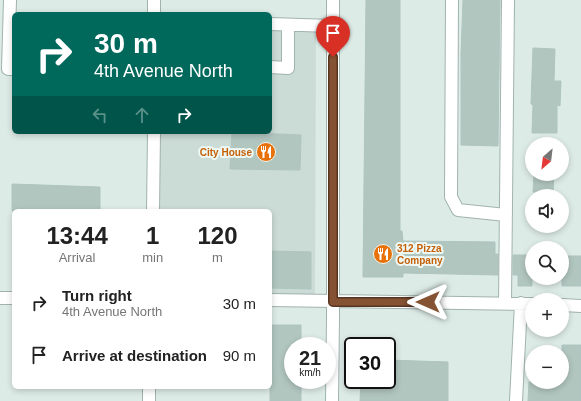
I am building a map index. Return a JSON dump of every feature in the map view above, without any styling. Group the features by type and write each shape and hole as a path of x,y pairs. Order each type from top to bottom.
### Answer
{"street":[{"path":"10,0 8,70 12,70"},
{"path":"154,0 154,12"},
{"path":"332,401 333,0"},
{"path":"452,0 451,197 458,210 506,215"},
{"path":"505,303 508,0"},
{"path":"272,24 333,26"},
{"path":"272,67 288,68 288,25"},
{"path":"153,209 154,134"},
{"path":"0,298 12,298"},
{"path":"272,300 525,304"},
{"path":"569,305 581,306"},
{"path":"516,401 525,314"},
{"path":"149,389 149,401"}],"shaded area":[{"path":"272,21 316,21 315,295 272,294 272,209 157,209 157,134 272,134"}],"building":[{"path":"366,0 400,0 400,231 402,231 403,241 495,242 495,254 498,254 498,275 403,273 403,277 363,277"},
{"path":"463,0 500,0 498,146 461,145 461,54"},
{"path":"533,48 555,49 554,81 561,81 560,106 557,105 557,133 532,133 533,105 531,104"},
{"name":"City House","path":"232,134 301,135 300,170 230,169"},
{"path":"534,181 554,181 553,189 533,189"},
{"path":"12,184 100,187 100,209 12,209"},
{"path":"272,251 311,252 311,289 272,288"},
{"path":"513,255 525,255 525,285 532,286 518,286 518,275 513,275"},
{"path":"569,256 581,256 581,286 562,286 569,285"},
{"path":"272,325 301,325 301,337 284,337 284,389 301,389 301,401 270,401 270,389 272,389"},
{"path":"569,345 581,345 581,401 528,401 529,389 569,389"},
{"path":"396,360 448,362 448,401 360,401 361,389 396,389"}],"place":[{"name":"City House","path":"266,152"},
{"name":"312 Pizza Company","path":"383,254"}],"route":[{"path":"333,57 333,302 428,302"}]}
